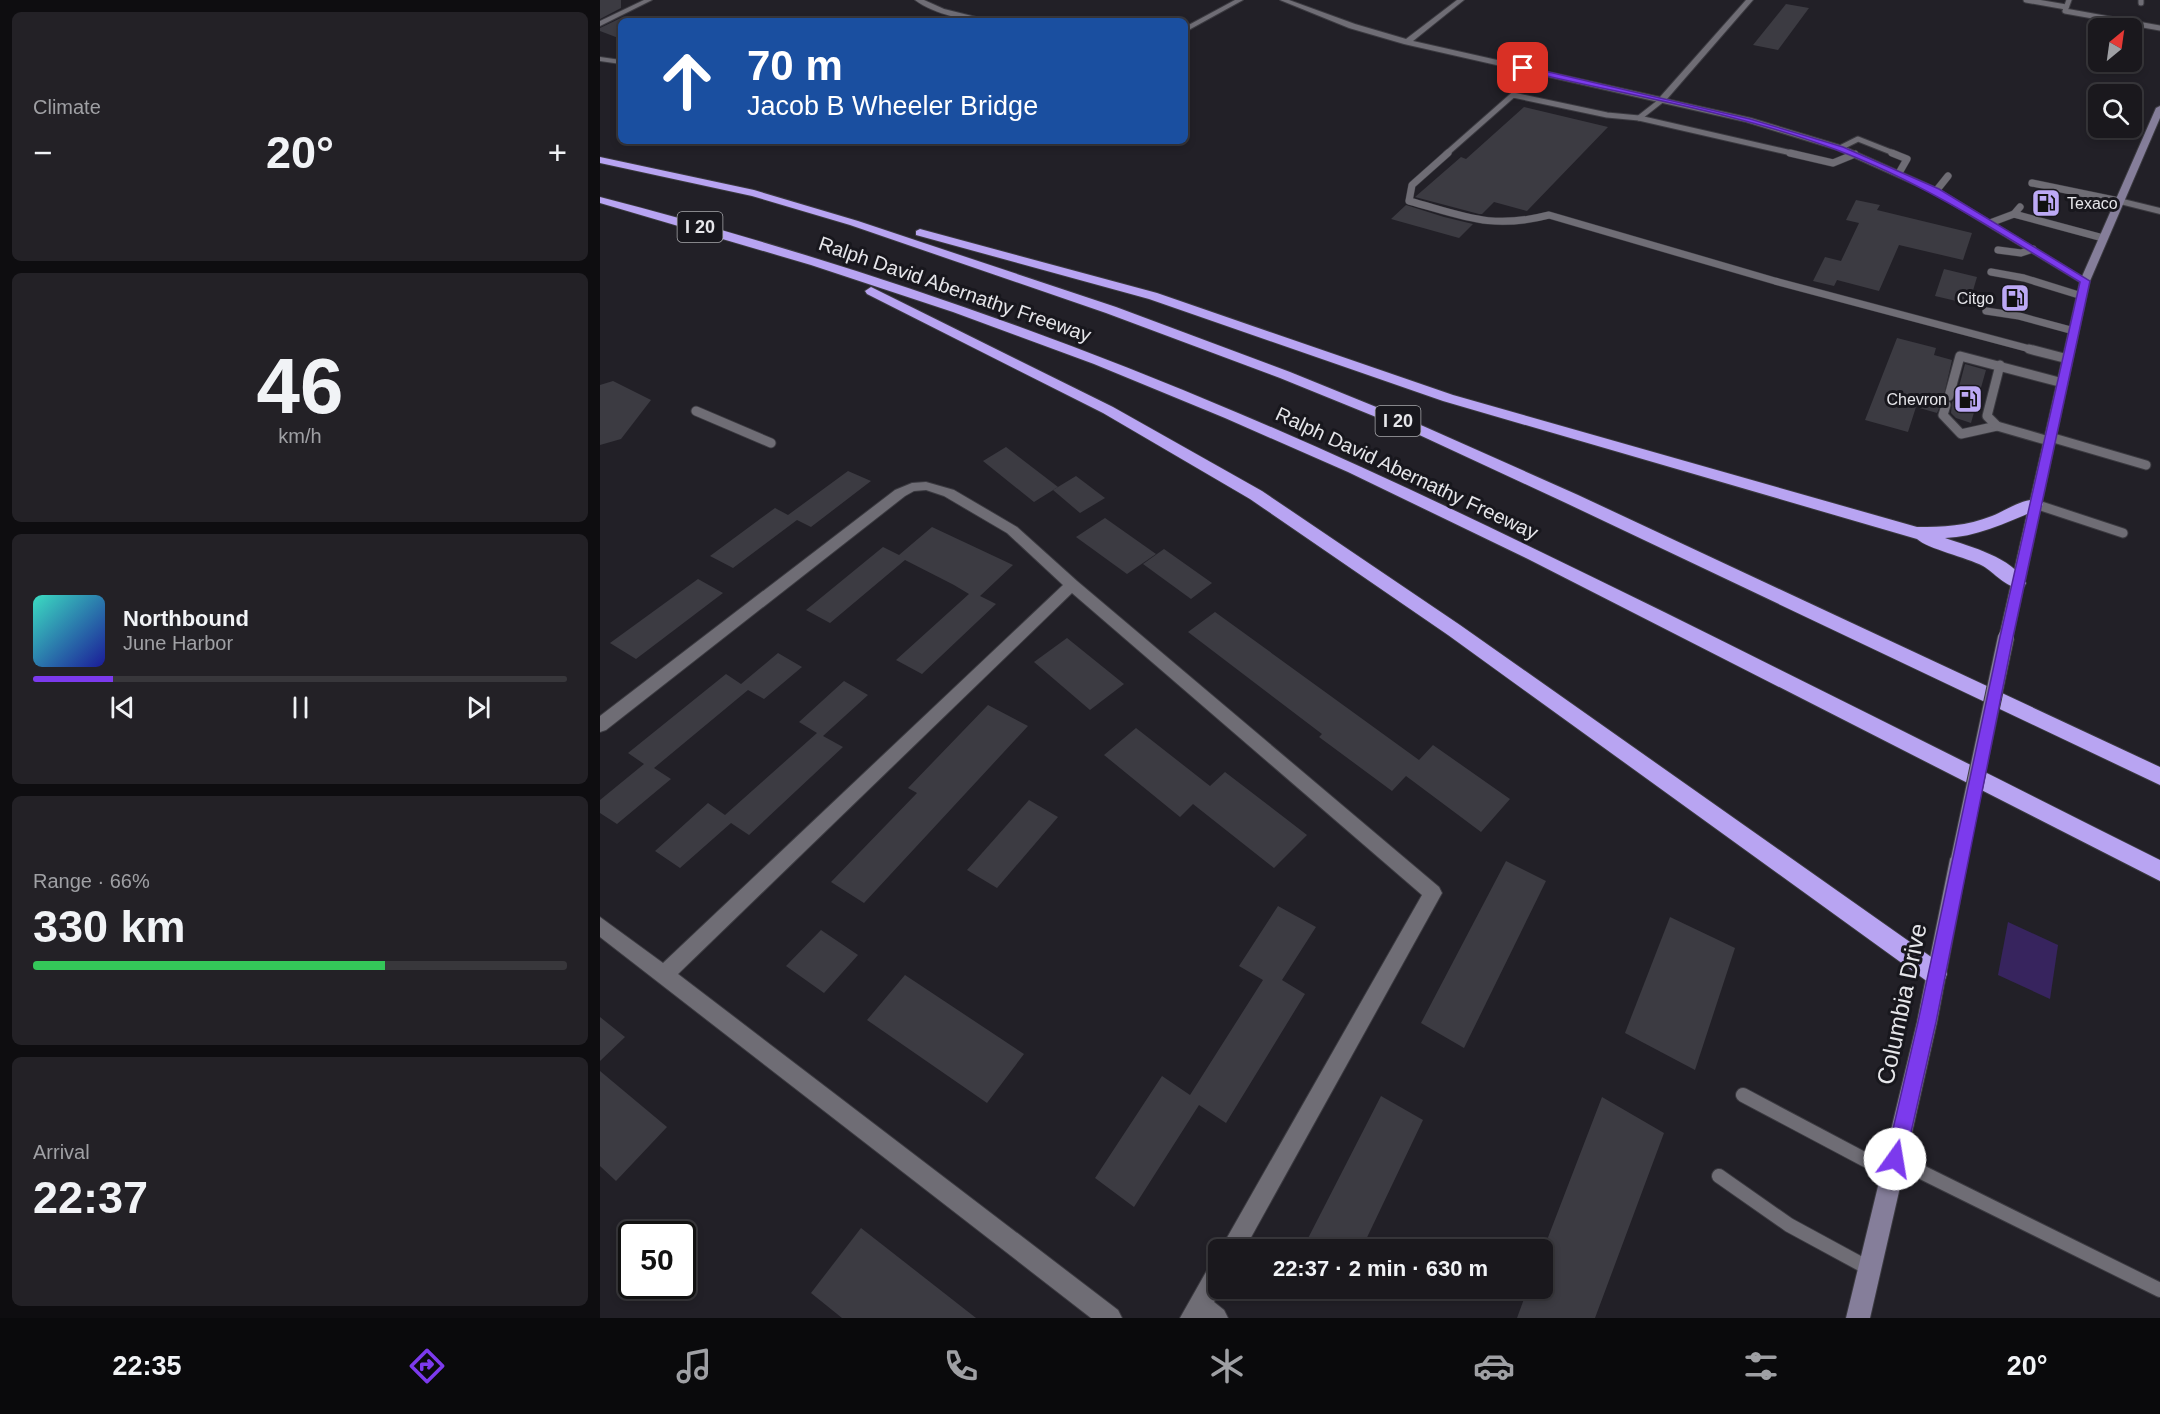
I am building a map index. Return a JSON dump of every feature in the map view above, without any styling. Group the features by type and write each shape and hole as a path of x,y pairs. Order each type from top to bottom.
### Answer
{"highway":[{"name":"Ralph David Abernathy Freeway","path":"600,159 754,193 948,254 1111,310 1285,375 1407,424 1583,504 2160,776"},
{"path":"754,193 960,243 1143,293 1448,398 1917,533 1976,555 2000,568 2018,584"},
{"name":"Ralph David Abernathy Freeway","path":"600,200 687,223 799,257 1031,336 1171,390 1330,458 1512,544 1866,720 2160,871"},
{"path":"799,257 1108,410 1256,495 1454,630 1936,974"},
{"path":"1917,533 1958,532 1994,522 2035,504"}],"main road":[{"path":"2018,584 2085,281 2159,112"},
{"name":"Columbia Drive","path":"1858,1318 1936,974 2018,584"}],"street":[{"path":"600,24 649,0"},
{"path":"918,0 942,11 974,18"},
{"path":"1188,28 1240,0"},
{"path":"1283,0 1352,26 1407,42 1748,120 1840,148 1936,191 2085,281"},
{"path":"1407,42 1461,0"},
{"path":"1662,100 1750,0"},
{"path":"600,59 618,62"},
{"path":"2119,201 2160,211"},
{"path":"600,725 900,493 912,487 926,486 949,494 1012,530 1072,585 1433,893 1237,1239"},
{"path":"664,975 1072,585"},
{"path":"600,926 1110,1318"},
{"path":"1202,1314 1208,1299"}],"lane":[{"path":"2026,0 2066,7"},
{"path":"2069,0 2065,11 2138,21 2160,28"},
{"path":"1855,154 1833,163 1639,118 1607,115 1513,95 1412,185 1409,201 1500,223 1522,222 1549,214 1775,281 2068,359"},
{"path":"1639,118 1662,100"},
{"path":"1840,148 1858,139 1907,159 1899,173"},
{"path":"1936,191 1948,176"},
{"path":"2032,183 2119,201"},
{"path":"1990,224 2014,214 2020,207"},
{"path":"2014,214 2103,238"},
{"path":"1998,250 2021,253 2033,249"},
{"path":"1997,279 1991,272 2024,278 2082,296"},
{"path":"1986,311 2019,316 2074,332"},
{"path":"1952,391 1958,375 1960,356 2062,382"},
{"path":"1997,426 1984,411 1991,399 2000,366"},
{"path":"1982,382 1995,386"},
{"path":"1979,395 1991,399"},
{"path":"1946,405 1943,415 1961,434 1997,426 2146,465"},
{"path":"696,411 771,443"},
{"path":"2035,504 2123,533"},
{"path":"1743,1095 2160,1290"},
{"path":"1719,1176 1789,1225 1870,1269"}],"shaded area":[{"path":"2008,922 2058,945 2050,999 1998,975"}],"building":[{"path":"600,0 621,0 621,8 600,19"},
{"path":"1786,4 1809,8 1778,50 1753,45"},
{"path":"618,19 618,38 600,31 600,28"},
{"path":"1524,107 1608,127 1527,211 1494,202 1482,214 1479,214 1415,197 1461,157 1466,159"},
{"path":"1856,200 1880,205 1877,210 1972,233 1963,260 1899,245 1879,291 1837,280 1834,286 1813,281 1825,257 1841,261 1859,223 1846,220"},
{"path":"1406,205 1473,224 1459,238 1391,219"},
{"path":"1944,269 1977,277 1969,304 1935,296"},
{"path":"1897,338 1936,348 1934,355 1952,360 1943,399 1937,413 1916,407 1908,432 1865,420"},
{"path":"1965,364 1986,370 1971,423 1956,418 1951,413 1952,402 1956,398"},
{"path":"613,381 651,400 621,439 600,445 600,385"},
{"path":"1006,447 1058,487 1034,502 983,461"},
{"path":"848,471 871,481 811,527 797,520 733,568 710,556 775,508 788,515"},
{"path":"1076,476 1105,498 1080,513 1053,490"},
{"path":"1105,518 1156,554 1127,574 1076,537"},
{"path":"932,527 1013,565 980,596 996,604 922,674 896,660 969,594 954,585 905,560 830,623 806,610 883,547 899,555"},
{"path":"1164,549 1212,583 1191,599 1143,564"},
{"path":"698,579 723,593 636,659 610,643"},
{"path":"1215,612 1419,760 1433,745 1510,799 1481,832 1406,776 1392,791 1319,737 1322,734 1188,632"},
{"path":"1067,638 1124,684 1090,710 1034,662"},
{"path":"778,653 802,667 764,699 748,690 654,768 671,779 617,824 600,813 600,800 644,764 628,753 726,674 741,684"},
{"path":"844,681 868,695 823,736 843,747 749,835 731,823 680,868 655,851 708,803 725,815 817,733 799,722"},
{"path":"988,705 1028,726 864,903 831,882 917,793 908,788"},
{"path":"1136,728 1210,786 1225,772 1307,835 1274,868 1193,804 1180,817 1104,755"},
{"path":"1029,800 1058,817 997,888 967,870"},
{"path":"1506,861 1546,881 1464,1048 1421,1023"},
{"path":"1278,906 1316,927 1282,980 1305,994 1226,1123 1199,1105 1134,1207 1095,1178 1162,1076 1190,1095 1263,980 1239,966"},
{"path":"1670,917 1735,948 1695,1070 1625,1033"},
{"path":"821,930 858,955 824,993 786,966"},
{"path":"905,975 1024,1054 987,1103 867,1020"},
{"path":"600,1017 625,1037 600,1061"},
{"path":"600,1071 667,1127 616,1181 600,1166"},
{"path":"1381,1096 1423,1120 1366,1239 1308,1239"},
{"path":"1602,1097 1664,1133 1595,1318 1517,1318 1524,1299 1553,1299 1553,1239 1547,1239"},
{"path":"861,1228 976,1318 842,1318 811,1293"}],"place":[{"name":"Texaco","path":"2046,203"},
{"name":"Citgo","path":"2015,298"},
{"name":"Chevron","path":"1968,399"}],"route":[{"path":"1523,68 1748,120 1840,148 1936,191 2085,281 2006,637 1927,1022 1895,1159"}]}
